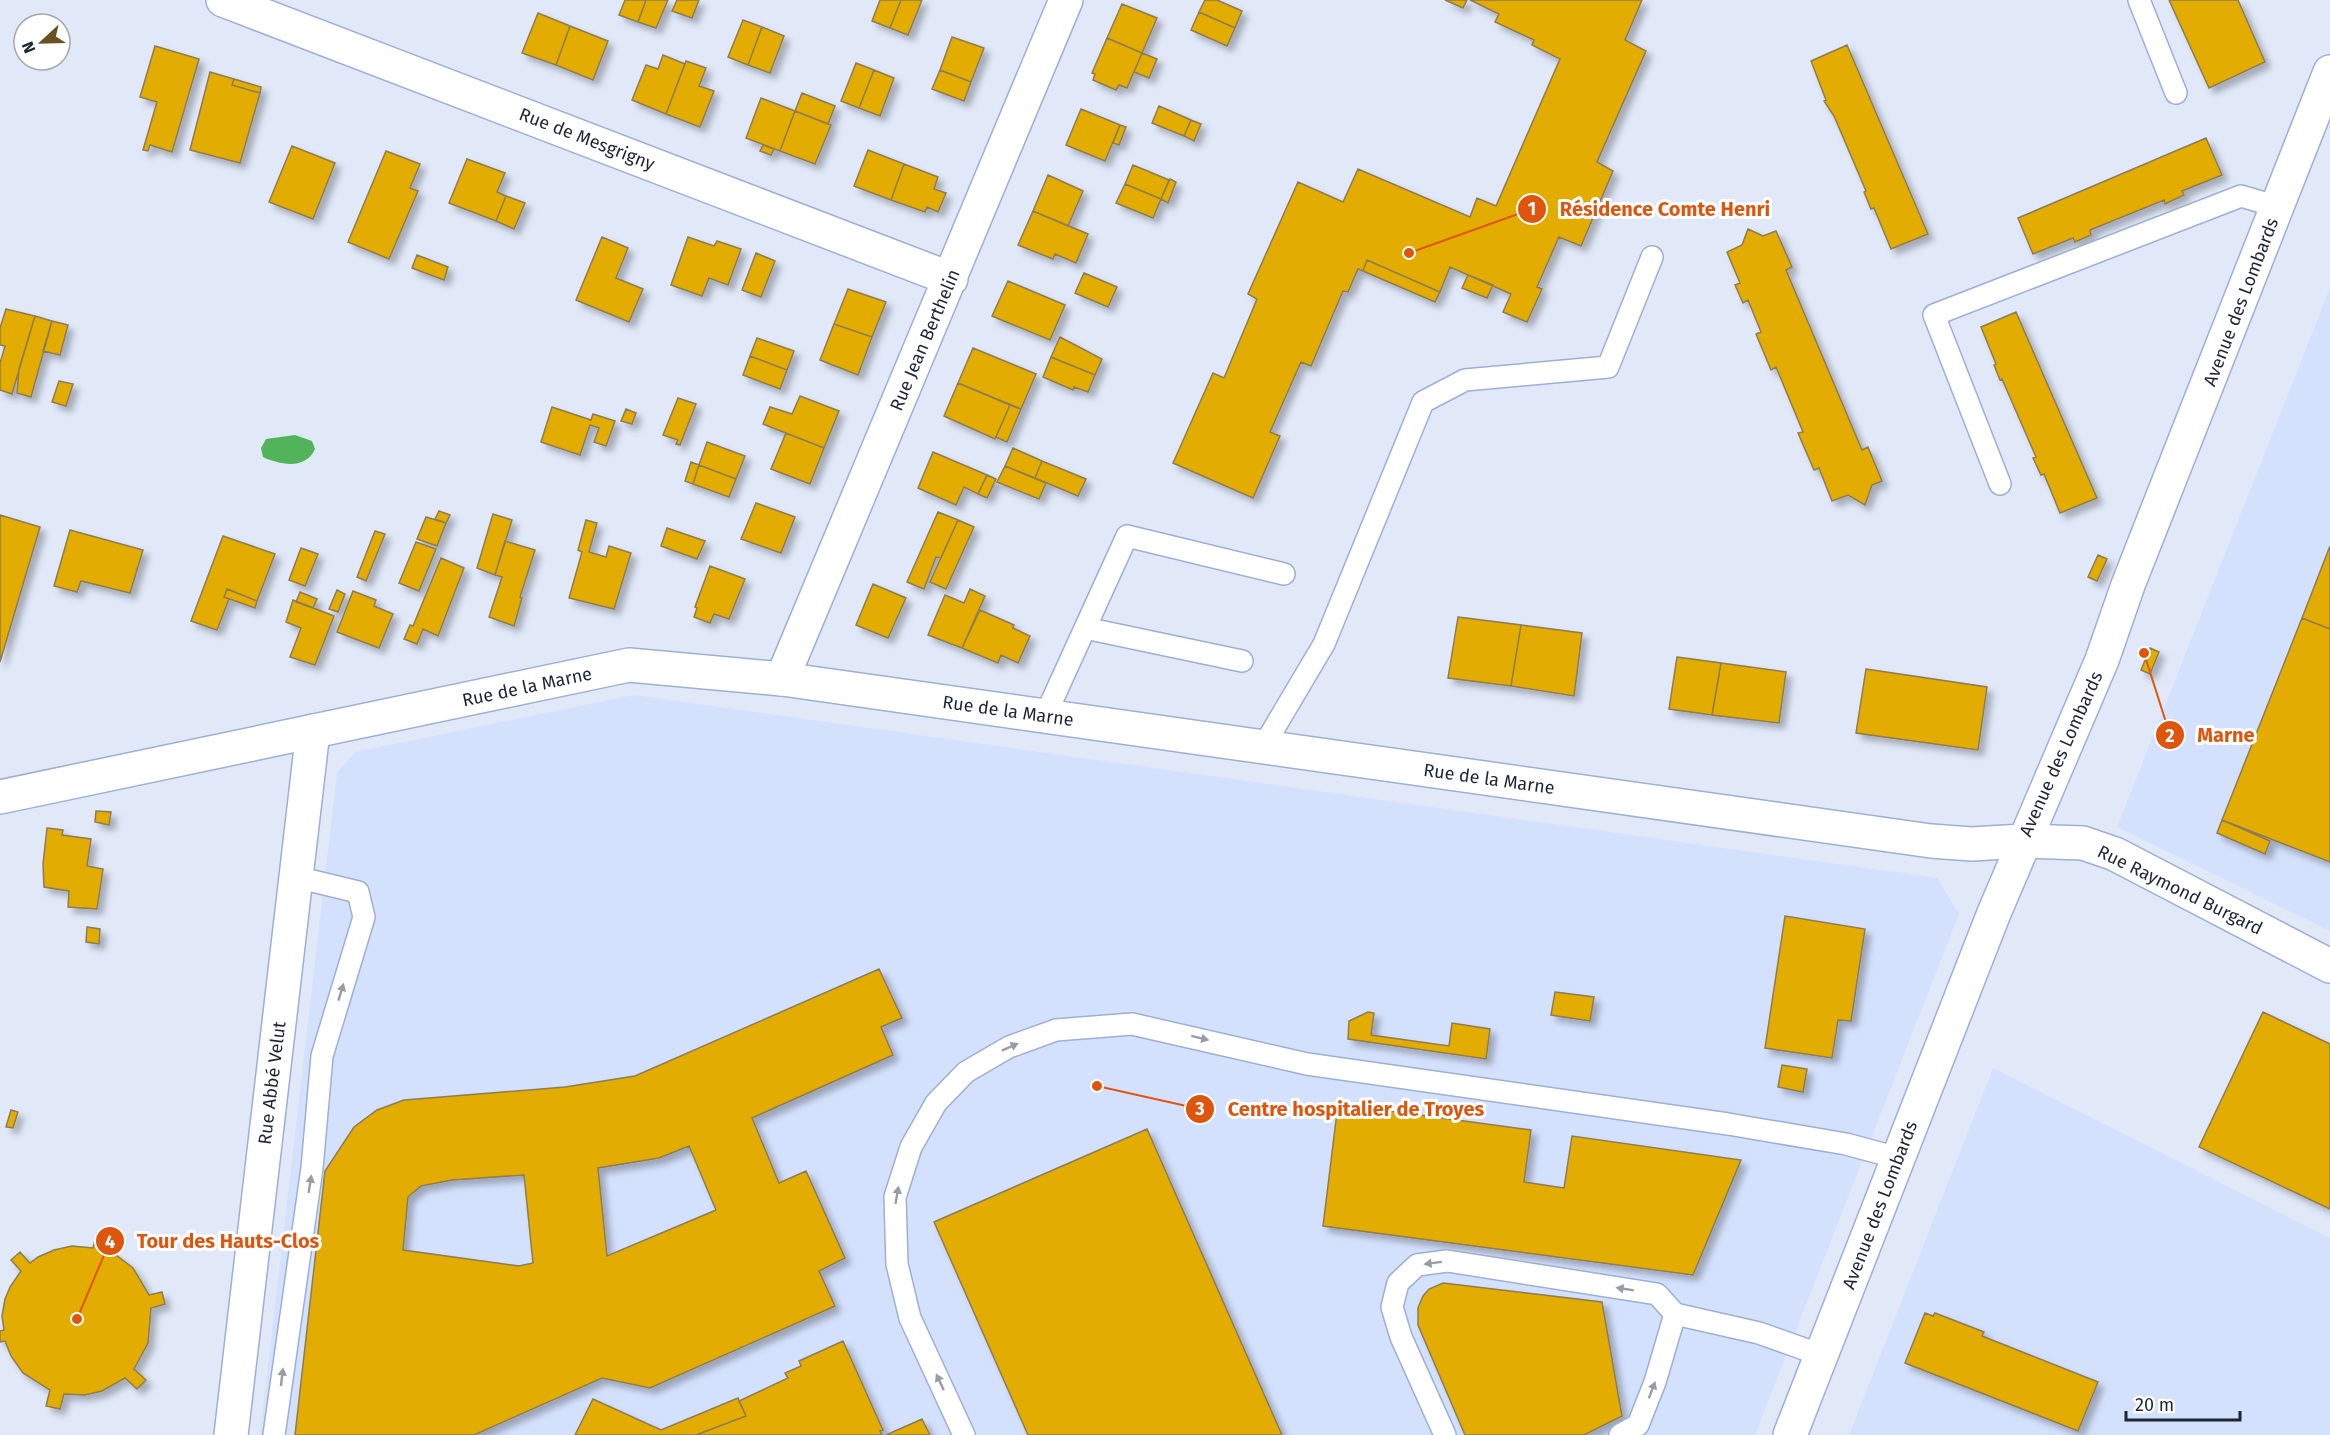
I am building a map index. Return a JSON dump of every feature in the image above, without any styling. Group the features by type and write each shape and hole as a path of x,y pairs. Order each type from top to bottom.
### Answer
{"street":[{"name":"Rue de Mesgrigny","path":"224,0 951,279"},
{"name":"Rue Jean Berthelin","path":"782,680 1066,0"},
{"name":"Avenue des Lombards","path":"1790,1435 2023,841 2102,660 2128,585 2330,72"},
{"name":"Rue de la Marne","path":"0,797 629,665 782,680 1931,841 1972,844 2023,841"},
{"name":"Rue Abbé Velut","path":"231,1435 313,731"},
{"name":"Rue Raymond Burgard","path":"2023,841 2083,843 2115,854 2330,966"}],"lane":[{"path":"2139,0 2176,93"},
{"path":"2000,484 1934,315 2241,196 2278,207"},
{"path":"1263,747 1324,644 1423,402 1465,380 1608,367 1652,257"},
{"path":"1045,717 1126,536 1284,574"},
{"path":"1085,628 1242,661"},
{"path":"274,1435 312,1168 322,1056 364,916 358,892 296,877"},
{"path":"964,1435 910,1318 897,1264 896,1197 911,1147 936,1103 958,1080 966,1072 1008,1047 1056,1030 1132,1024 1307,1064 1728,1124 1846,1144 1898,1158"},
{"path":"1445,1435 1401,1337 1392,1307 1398,1283 1417,1265 1447,1261 1657,1294 1675,1314 1759,1332 1821,1355"},
{"path":"1620,1435 1638,1425 1655,1382 1675,1314"}],"shaded area":[{"path":"2330,288 2330,931 2117,827"},
{"path":"295,435 312,441 315,449 311,456 292,464 263,457 261,448 266,439"},
{"path":"634,695 1937,878 1959,914 1755,1435 260,1435 337,773 355,752"},
{"path":"1993,1068 2330,1238 2330,1435 1849,1435"}],"building":[{"path":"625,0 646,0 638,22 619,15"},
{"path":"646,0 668,0 656,28 638,22"},
{"path":"677,0 699,0 692,18 672,11"},
{"path":"880,0 901,0 890,28 872,21"},
{"path":"901,0 922,0 908,35 890,28"},
{"path":"1205,0 1217,0 1242,11 1235,28 1199,12"},
{"path":"1445,0 1467,0 1463,8"},
{"path":"1470,0 1642,0 1625,40 1646,51 1597,162 1613,171 1581,246 1559,237 1537,287 1542,289 1527,322 1503,312 1511,294 1450,267 1440,292 1367,260 1363,271 1358,269 1348,292 1343,291 1311,366 1301,362 1270,432 1280,436 1253,498 1173,463 1213,373 1224,378 1257,299 1248,294 1298,182 1343,202 1358,169 1470,217 1477,198 1496,206 1560,59 1532,45 1534,40 1495,22 1499,14"},
{"path":"2169,0 2238,0 2265,62 2209,88"},
{"path":"1122,4 1157,18 1142,53 1107,38"},
{"path":"1199,12 1235,28 1227,46 1191,30"},
{"path":"538,13 570,26 556,65 522,53"},
{"path":"743,20 762,27 748,65 728,57"},
{"path":"570,26 608,41 593,80 556,65"},
{"path":"762,27 784,36 770,73 748,65"},
{"path":"952,37 984,48 971,82 940,70"},
{"path":"1107,38 1142,53 1127,88 1119,85 1116,90 1093,80 1095,74 1092,73"},
{"path":"1847,45 1928,234 1891,249 1874,208 1871,209 1864,192 1866,191 1834,116 1824,101 1826,100 1811,61"},
{"path":"155,46 199,59 172,152 150,145 148,151 143,150 157,102 140,97"},
{"path":"1142,53 1157,59 1149,78 1134,72"},
{"path":"663,55 685,64 666,114 632,100 646,65 658,69"},
{"path":"686,61 706,68 699,86 714,91 700,127 666,114"},
{"path":"856,63 874,70 859,108 841,101"},
{"path":"874,70 894,78 880,116 859,108"},
{"path":"940,70 971,82 964,101 932,89"},
{"path":"210,72 234,79 232,85 260,93 240,163 190,150"},
{"path":"234,79 261,87 260,93 232,85"},
{"path":"802,93 835,106 828,124 795,111"},
{"path":"761,98 795,111 780,151 746,138"},
{"path":"1159,106 1191,120 1184,136 1152,123"},
{"path":"1081,109 1120,125 1105,161 1066,145"},
{"path":"795,111 831,125 815,164 780,151"},
{"path":"1191,120 1201,124 1194,141 1184,136"},
{"path":"1120,125 1126,127 1119,145 1113,143"},
{"path":"2206,138 2222,175 2182,191 2184,195 2165,204 2164,200 2090,230 2091,235 2075,242 2073,238 2033,254 2018,218"},
{"path":"763,145 774,149 771,155 760,151"},
{"path":"292,146 335,163 313,219 269,202"},
{"path":"868,150 904,164 891,200 854,186"},
{"path":"386,151 420,164 410,188 418,191 389,259 348,242"},
{"path":"467,159 505,173 497,192 506,196 496,221 449,203"},
{"path":"904,164 938,177 934,189 946,193 938,212 927,207 925,212 891,200"},
{"path":"1133,165 1169,180 1161,199 1125,184"},
{"path":"1048,175 1083,191 1068,226 1033,211"},
{"path":"1170,179 1176,182 1168,203 1161,199"},
{"path":"1125,184 1161,199 1153,218 1116,203"},
{"path":"506,196 525,203 514,229 496,221"},
{"path":"1033,211 1088,234 1076,263 1055,254 1053,259 1018,245"},
{"path":"1748,229 1763,236 1776,231 1792,267 1786,270 1862,450 1868,447 1882,481 1872,485 1865,505 1848,495 1832,501 1819,468 1814,470 1798,433 1803,432 1776,367 1771,370 1756,334 1761,332 1748,300 1743,303 1735,285 1740,283 1727,252 1742,245"},
{"path":"602,237 628,248 616,278 643,289 629,322 576,300"},
{"path":"688,237 714,246 717,241 741,249 728,285 709,278 702,296 671,285"},
{"path":"756,253 775,261 761,297 742,290"},
{"path":"417,255 448,267 444,280 412,268"},
{"path":"1367,260 1440,292 1435,302 1363,271"},
{"path":"1084,273 1117,287 1108,307 1075,293"},
{"path":"1468,275 1493,285 1487,298 1462,288"},
{"path":"1008,281 1065,305 1050,340 992,316"},
{"path":"848,289 886,302 872,337 834,324"},
{"path":"6,309 35,316 12,394 0,390 0,363 5,346 0,345 0,328"},
{"path":"2016,312 2097,498 2060,513 2044,474 2041,475 2033,458 2036,457 2002,379 2000,380 1981,327"},
{"path":"35,316 52,321 31,397 17,393 19,369"},
{"path":"52,321 68,325 60,355 43,351"},
{"path":"834,324 872,337 858,375 820,360"},
{"path":"1060,337 1102,359 1095,375 1051,357"},
{"path":"757,338 794,351 787,370 750,356"},
{"path":"973,348 1036,374 1021,409 958,383"},
{"path":"750,356 787,370 780,389 743,375"},
{"path":"1051,357 1095,375 1088,392 1074,387 1073,390 1043,377"},
{"path":"59,381 73,384 66,406 52,402"},
{"path":"958,383 1010,405 995,439 944,416"},
{"path":"800,396 839,411 824,448 763,424 770,407 792,414"},
{"path":"678,398 696,404 680,445 676,444 678,440 663,435"},
{"path":"1010,405 1021,409 1007,442 996,437"},
{"path":"552,407 591,420 593,414 615,421 606,446 594,442 599,428 590,425 580,455 541,442"},
{"path":"626,409 636,413 632,424 621,421"},
{"path":"786,433 824,448 810,484 771,469"},
{"path":"707,442 745,456 736,479 699,465"},
{"path":"1013,448 1042,461 1035,478 1005,466"},
{"path":"933,452 987,475 978,494 964,487 956,505 918,488"},
{"path":"1042,461 1086,479 1078,496 1035,478"},
{"path":"691,462 699,465 693,484 685,481"},
{"path":"699,465 736,479 729,497 693,484"},
{"path":"1005,466 1046,483 1039,499 997,482"},
{"path":"987,475 996,479 987,498 978,494"},
{"path":"756,503 795,517 781,553 741,539"},
{"path":"439,511 450,515 446,523 435,519"},
{"path":"938,512 958,520 941,558 936,557 924,589 907,582"},
{"path":"493,514 512,520 495,575 477,568"},
{"path":"0,515 40,527 0,662"},
{"path":"426,517 446,523 437,546 417,539"},
{"path":"586,520 597,523 589,552 606,557 609,546 631,553 614,609 569,598 582,552 578,550"},
{"path":"958,520 974,527 946,589 930,582"},
{"path":"667,528 705,541 697,559 661,546"},
{"path":"70,530 143,550 130,593 81,581 77,592 54,586"},
{"path":"375,531 385,534 366,581 357,577"},
{"path":"223,536 275,554 257,601 227,589 224,597 229,599 217,630 191,621"},
{"path":"505,541 535,550 520,597 522,598 514,626 489,617 502,577 495,575"},
{"path":"416,542 436,549 419,591 399,583"},
{"path":"2330,546 2330,629 2302,618"},
{"path":"301,548 318,554 305,586 289,580"},
{"path":"2098,555 2107,559 2097,581 2088,577"},
{"path":"441,558 464,568 438,636 423,629 417,644 404,639 410,625 413,626"},
{"path":"710,566 745,579 729,619 714,614 710,623 694,617 697,608 695,607"},
{"path":"873,584 906,598 888,638 856,625"},
{"path":"227,589 257,601 255,608 224,597"},
{"path":"970,589 985,596 962,648 928,635 945,595 964,603"},
{"path":"337,590 345,594 338,612 329,609"},
{"path":"353,591 376,600 374,606 393,614 379,648 337,632"},
{"path":"300,592 317,599 313,608 296,602"},
{"path":"293,600 334,616 315,665 290,657 301,628 286,622"},
{"path":"980,610 1014,625 1013,628 1030,636 1018,663 1001,655 998,663 962,648"},
{"path":"1458,617 1521,625 1511,686 1448,678"},
{"path":"2302,618 2330,629 2330,862 2222,820"},
{"path":"1521,625 1582,633 1574,696 1511,686"},
{"path":"2150,648 2159,652 2150,674 2141,670"},
{"path":"1677,657 1721,663 1712,715 1669,709"},
{"path":"1721,663 1786,672 1779,723 1712,715"},
{"path":"1866,669 1987,687 1978,750 1856,733"},
{"path":"96,811 111,812 109,825 95,822"},
{"path":"2222,820 2270,841 2265,854 2217,833"},
{"path":"47,828 63,830 62,835 91,839 87,866 103,869 97,909 68,907 69,891 44,887 43,864"},
{"path":"1785,916 1865,929 1851,1021 1838,1020 1832,1058 1765,1048"},
{"path":"87,927 100,929 99,944 86,942"},
{"path":"879,969 902,1018 881,1027 893,1055 752,1118 779,1183 806,1171 845,1258 819,1271 835,1306 650,1388 602,1378 474,1435 295,1435 325,1171 354,1127 377,1110 404,1100 565,1087 635,1076","holes":["689,1146 716,1210 607,1256 598,1168 659,1158","524,1175 533,1263 519,1266 403,1250 408,1197 421,1186 452,1180"]},
{"path":"1555,992 1594,997 1590,1021 1551,1015"},
{"path":"1368,1012 1374,1013 1371,1035 1449,1046 1452,1023 1490,1029 1486,1059 1348,1039 1349,1021"},
{"path":"2263,1012 2330,1044 2330,1209 2199,1147"},
{"path":"1782,1065 1807,1069 1803,1092 1778,1087"},
{"path":"1338,1104 1531,1130 1524,1182 1564,1188 1572,1136 1741,1160 1693,1275 1323,1226"},
{"path":"11,1110 18,1112 13,1128 6,1127"},
{"path":"1147,1129 1282,1435 1028,1435 934,1222"},
{"path":"97,1233 108,1236 104,1251 116,1255 133,1268 149,1295 162,1292 165,1304 151,1308 148,1343 134,1369 146,1380 137,1389 125,1378 102,1391 85,1395 64,1394 60,1409 46,1406 50,1390 23,1373 11,1356 5,1341 0,1342 0,1331 4,1330 2,1316 5,1299 21,1271 11,1260 20,1252 30,1263 54,1250 72,1246 93,1248"},
{"path":"1443,1283 1602,1302 1622,1416 1584,1435 1465,1435 1418,1325 1418,1308 1423,1296 1429,1289"},
{"path":"1925,1313 1933,1316 1935,1313 1984,1332 1982,1336 2098,1382 2078,1431 1905,1363"},
{"path":"843,1341 883,1430 880,1431 882,1435 696,1435 746,1416 739,1401 788,1378 785,1373 801,1366 799,1361"},
{"path":"738,1398 746,1416 696,1435 575,1435 593,1399 661,1430"},
{"path":"922,1419 930,1435 886,1435"}],"place":[{"name":"Résidence Comte Henri","path":"1409,253"},
{"name":"Marne","path":"2144,653"},
{"name":"Centre hospitalier de Troyes","path":"1097,1086"},
{"name":"Tour des Hauts-Clos","path":"77,1319"}]}
